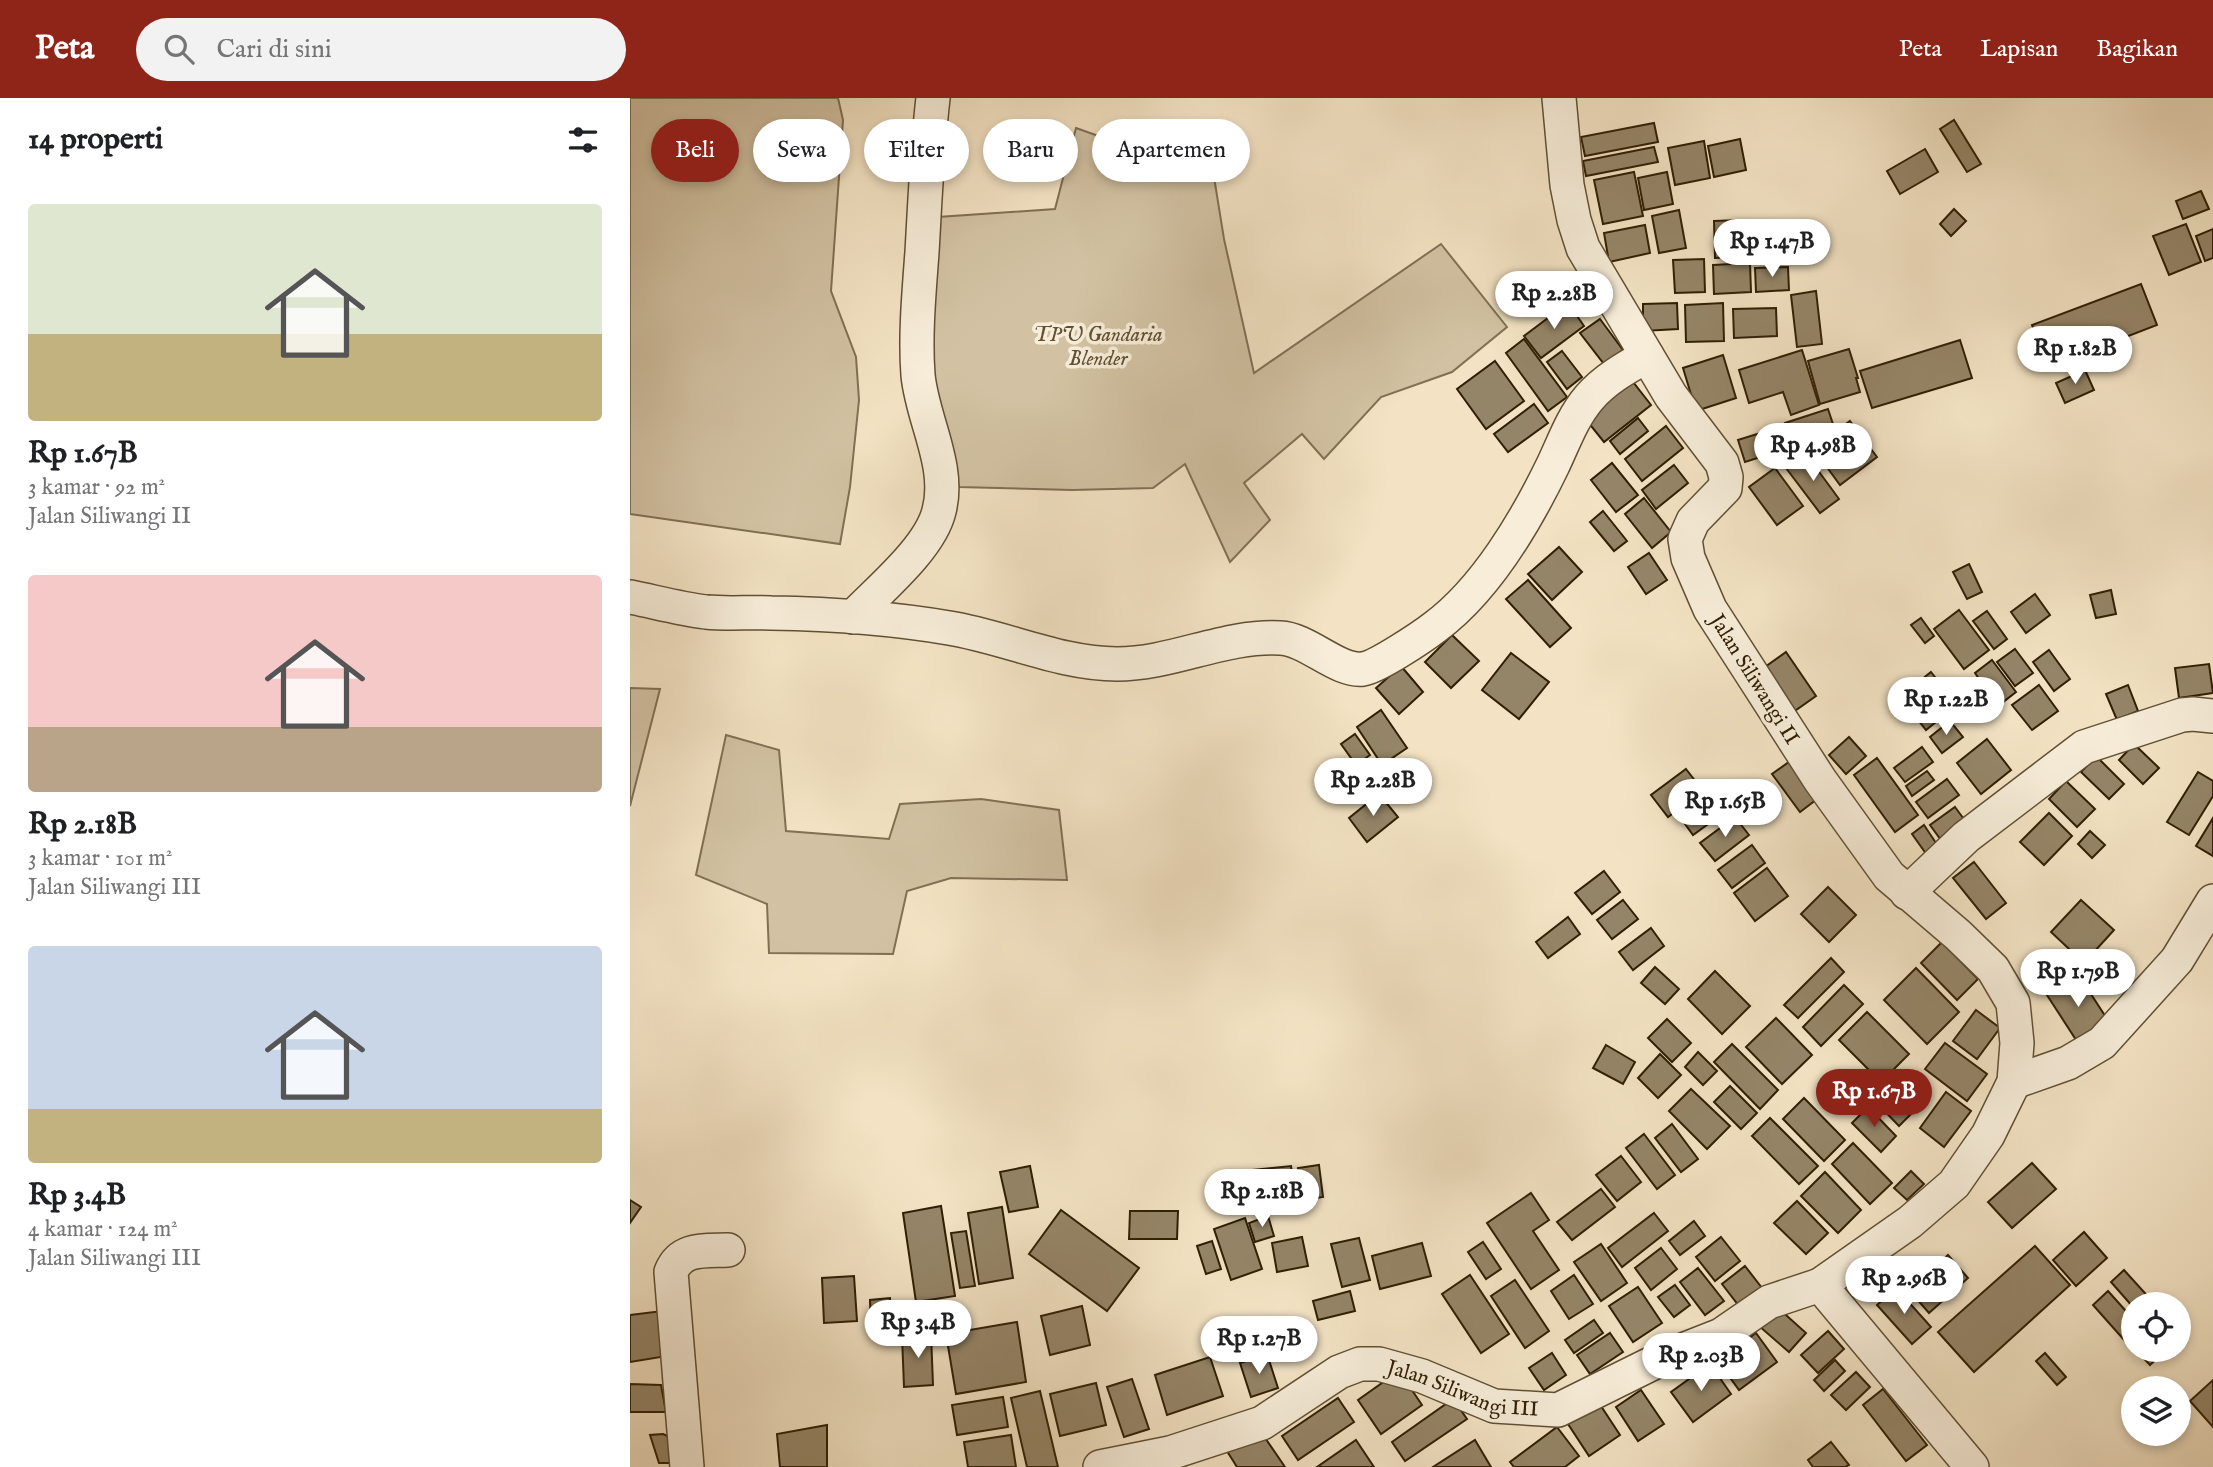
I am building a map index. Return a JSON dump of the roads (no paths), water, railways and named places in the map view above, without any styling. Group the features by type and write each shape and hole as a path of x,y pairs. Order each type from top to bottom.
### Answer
{"street":[{"path":"853,617 930,534 939,512 942,494 940,467 922,406 918,373 919,304 933,98"},
{"name":"Jalan Siliwangi II","path":"1559,98 1567,185 1583,248 1671,396 1722,463 1726,477 1725,488 1693,521 1685,539 1688,558 1710,609 1821,780 1889,876 1993,969 2013,1003 2017,1043 2014,1082 1988,1135 1954,1184 1910,1222 1820,1285"},
{"path":"630,597 706,612 773,612 853,617 949,628 1086,662 1118,664 1158,660 1240,639 1284,638 1310,647 1342,665 1362,669 1379,662 1436,627 1475,588 1522,523 1571,424 1591,395 1620,372 1647,356"},
{"path":"1907,893 1966,837 2084,747 2182,715 2213,716"},
{"path":"2014,1082 2068,1063 2102,1043 2177,960 2213,901"},
{"path":"687,1467 671,1272 675,1261 689,1252 728,1250"},
{"path":"1820,1285 1972,1467"},
{"name":"Jalan Siliwangi III","path":"1100,1467 1170,1453 1262,1423 1339,1372 1360,1364 1379,1364 1422,1376 1494,1406 1558,1410 1665,1357 1721,1335 1769,1301 1820,1285"}],"park label":[{"name":"TPU Gandaria Blender","path":"1098,346"}]}
